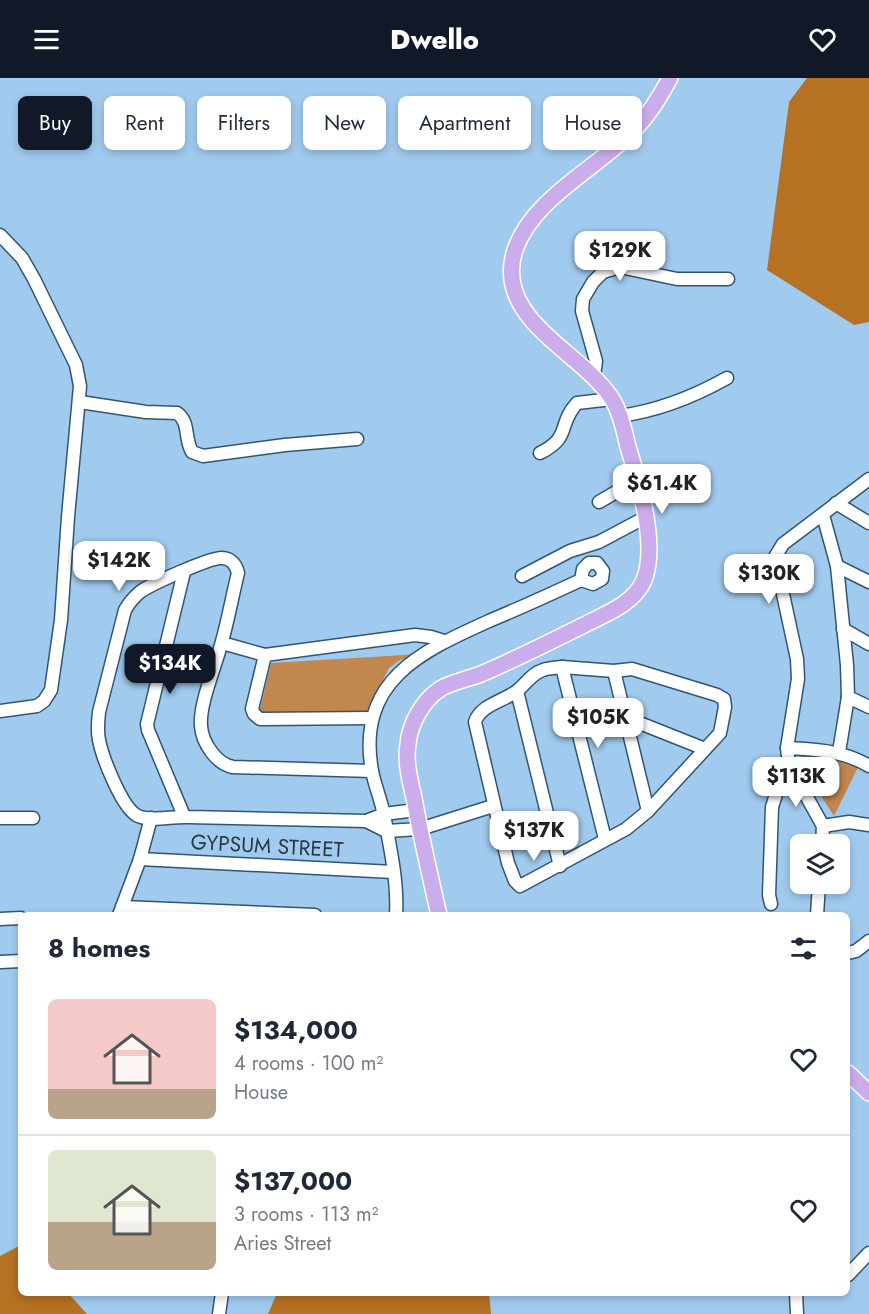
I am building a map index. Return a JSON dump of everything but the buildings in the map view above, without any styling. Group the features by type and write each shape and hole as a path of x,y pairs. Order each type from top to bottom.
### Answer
{"main road":[{"path":"438,912 407,761 407,746 415,719 441,688 515,658 619,608 639,589 646,572 648,562 646,517 639,483 612,399 594,376 544,334 523,310 514,291 512,260 522,236 538,212 637,127 670,78"},
{"path":"850,1075 869,1093"}],"street":[{"path":"0,235 22,258 68,347 76,366 80,386 80,402 75,425 62,620 51,690 44,701 37,706 0,711"},
{"path":"594,376 596,361 582,311 584,299 593,282 603,272 620,267 677,279 728,279"},
{"path":"619,416 647,412 669,405 727,378"},
{"path":"540,453 554,446 560,439 570,411 576,403 612,399"},
{"path":"80,402 146,412 177,413 184,420 192,452 203,456 285,445 357,439"},
{"path":"823,834 823,826 789,765 787,748 798,679 797,659 775,557 783,544 869,479"},
{"path":"599,502 623,488 639,483"},
{"path":"836,503 869,523"},
{"path":"823,515 837,566 848,697 839,752"},
{"path":"522,576 570,551 599,542 646,517"},
{"path":"372,771 233,767 222,763 208,745 201,727 202,712 222,643 238,573 236,566 222,558 184,572 139,593 125,610 99,712 99,740 126,804 138,816 366,820 384,814 416,810"},
{"path":"837,566 869,582"},
{"path":"184,572 147,724 184,816"},
{"path":"396,912 397,894 384,814 372,771 370,747 372,718 386,688 398,674 421,655 444,641 582,580"},
{"path":"843,629 869,644"},
{"path":"222,643 265,655 415,635 444,641"},
{"path":"265,655 252,709 260,719 372,718"},
{"path":"562,667 605,839"},
{"path":"562,667 632,669 717,695 724,699 725,707 720,733 648,811 626,829 560,866 520,885 515,880 508,863 475,722 476,717 482,711 517,691 538,672 562,667"},
{"path":"614,670 648,811"},
{"path":"517,691 560,866"},
{"path":"848,697 869,707"},
{"path":"627,718 705,749"},
{"path":"787,748 839,752 869,766"},
{"path":"771,904 769,895 772,807 778,788 795,775"},
{"path":"366,820 386,831 420,829 494,806"},
{"path":"0,818 33,818"},
{"path":"151,818 140,859 120,911 169,912"},
{"path":"823,826 849,822 869,825"},
{"name":"GYPSUM STREET","path":"140,859 393,872"},
{"path":"817,912 818,894"},
{"path":"0,919 18,918"},
{"path":"850,952 856,951 869,941"},
{"path":"0,962 18,961"},
{"path":"850,1273 869,1253"},
{"path":"219,1314 222,1296"},
{"path":"796,1296 797,1314"}],"shaded area":[{"path":"807,78 869,78 869,322 854,325 767,270 789,102"},
{"path":"421,654 400,660 389,668 366,713 259,714 271,663"},
{"path":"801,754 826,756 859,765 834,816 803,768"},
{"path":"18,1247 18,1296 71,1296 87,1314 0,1314 0,1256"},
{"path":"276,1296 489,1296 491,1314 268,1314"}]}
